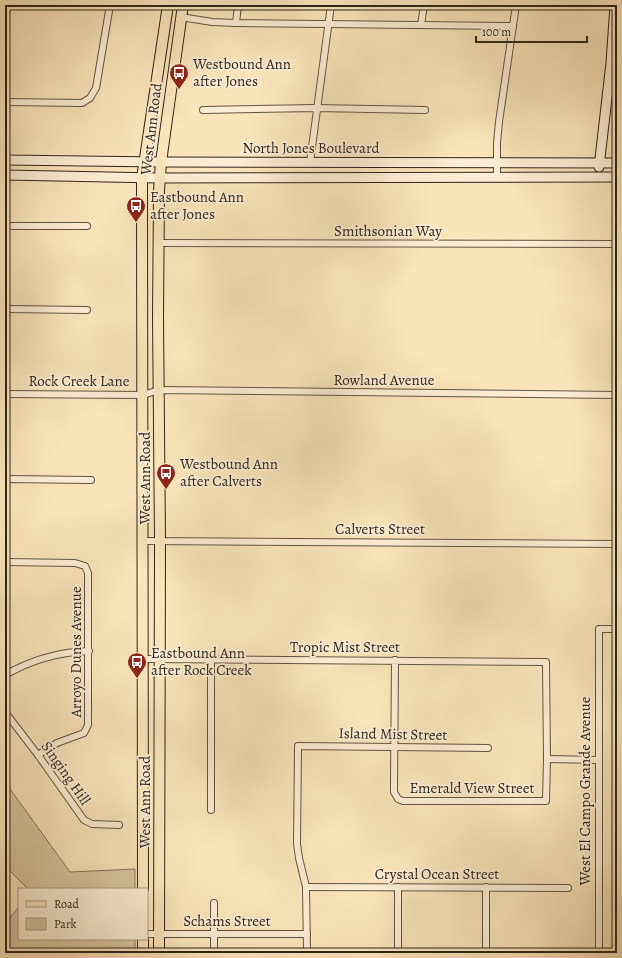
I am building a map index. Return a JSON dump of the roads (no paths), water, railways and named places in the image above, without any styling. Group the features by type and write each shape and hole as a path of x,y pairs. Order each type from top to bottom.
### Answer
{"main road":[{"name":"West Ann Road","path":"159,953 160,541 151,392 142,178 168,5"},
{"path":"176,5 177,14 181,17"},
{"name":"West Ann Road","path":"143,888 143,541 158,243 159,178 183,5"},
{"path":"599,176 611,63 615,5"},
{"name":"North Jones Boulevard","path":"5,160 161,162 617,163"},
{"name":"North Jones Boulevard","path":"5,175 142,178 617,177"},
{"path":"143,940 143,953"}],"street":[{"path":"5,102 82,103 90,98 96,88 110,5"},
{"path":"236,23 238,5"},
{"path":"310,162 316,108 331,5"},
{"path":"420,25 424,5"},
{"path":"497,177 497,143 499,122 516,5"},
{"path":"181,17 212,22 236,23 513,26"},
{"path":"203,110 316,108 425,110"},
{"path":"5,226 87,226"},
{"name":"Smithsonian Way","path":"158,243 617,244"},
{"path":"5,309 87,310"},
{"name":"Rock Creek Lane","path":"5,394 151,392"},
{"name":"Rowland Avenue","path":"151,392 617,395"},
{"path":"5,479 91,480"},
{"name":"Calverts Street","path":"143,541 617,544"},
{"name":"Arroyo Dunes Avenue","path":"5,562 75,563 85,566 89,576 89,721 87,728 81,735 57,743 38,755"},
{"name":"West El Campo Grande Avenue","path":"599,953 599,629 617,629"},
{"path":"5,675 47,657 70,652 89,651"},
{"name":"Tropic Mist Street","path":"143,659 546,662 548,759"},
{"path":"211,659 211,810"},
{"path":"394,746 395,660"},
{"name":"Singing Hill","path":"5,712 38,755 84,820 92,824 119,825"},
{"name":"Island Mist Street","path":"306,887 298,858 297,844 298,746 488,748"},
{"name":"Emerald View Street","path":"394,746 394,792 398,799 403,801 546,801 548,759"},
{"path":"548,759 599,760"},
{"path":"306,887 307,953"},
{"name":"Crystal Ocean Street","path":"306,887 568,888"},
{"path":"398,887 398,953"},
{"path":"486,888 486,953"},
{"path":"214,903 214,953"},
{"name":"Schams Street","path":"148,934 307,934"}],"place":[{"name":"Westbound Ann after Jones","path":"179,90"},
{"name":"Eastbound Ann after Jones","path":"136,223"},
{"name":"Westbound Ann after Calverts","path":"166,490"},
{"name":"Eastbound Ann after Rock Creek","path":"137,679"}]}
